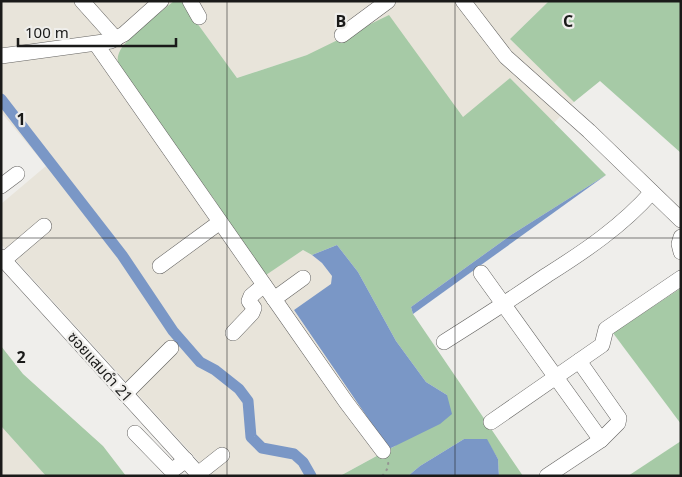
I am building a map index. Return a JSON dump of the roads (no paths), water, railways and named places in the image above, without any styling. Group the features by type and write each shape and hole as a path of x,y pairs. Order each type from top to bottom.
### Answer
{"street":[{"path":"82,1 116,39"},
{"path":"1,56 96,44 116,39 161,1"},
{"path":"190,1 200,17"},
{"path":"342,35 388,1"},
{"path":"463,1 506,57 681,220"},
{"path":"96,44 264,285 383,451"},
{"path":"1,186 17,174"},
{"path":"444,342 594,245 638,208 652,192"},
{"path":"160,266 220,222"},
{"path":"2,259 44,226"},
{"path":"681,237 679,244 681,252"},
{"name":"ซอยแสมดำ 21","path":"2,259 200,475"},
{"path":"481,273 601,440"},
{"path":"274,299 304,278"},
{"path":"491,422 602,345 606,329 681,278"},
{"path":"233,333 252,313 254,308 250,301 251,296 264,285"},
{"path":"125,394 171,348"},
{"path":"547,476 601,440 618,423 619,418 579,361"},
{"path":"135,433 170,469 174,469 186,460"},
{"path":"200,475 222,455"}],"water":[{"path":"606,175 413,314 411,307 511,235"},
{"path":"337,245 358,272 396,341 426,382 447,395 452,414 440,424 389,449 294,310 331,284 332,276 322,263 312,255"},
{"path":"464,439 487,439 498,459 499,476 408,476 420,466"}],"waterway":[{"path":"1,99 122,255 173,331 200,362 215,370 239,389 248,401 251,437 262,448 294,454 303,462 311,476"}]}
